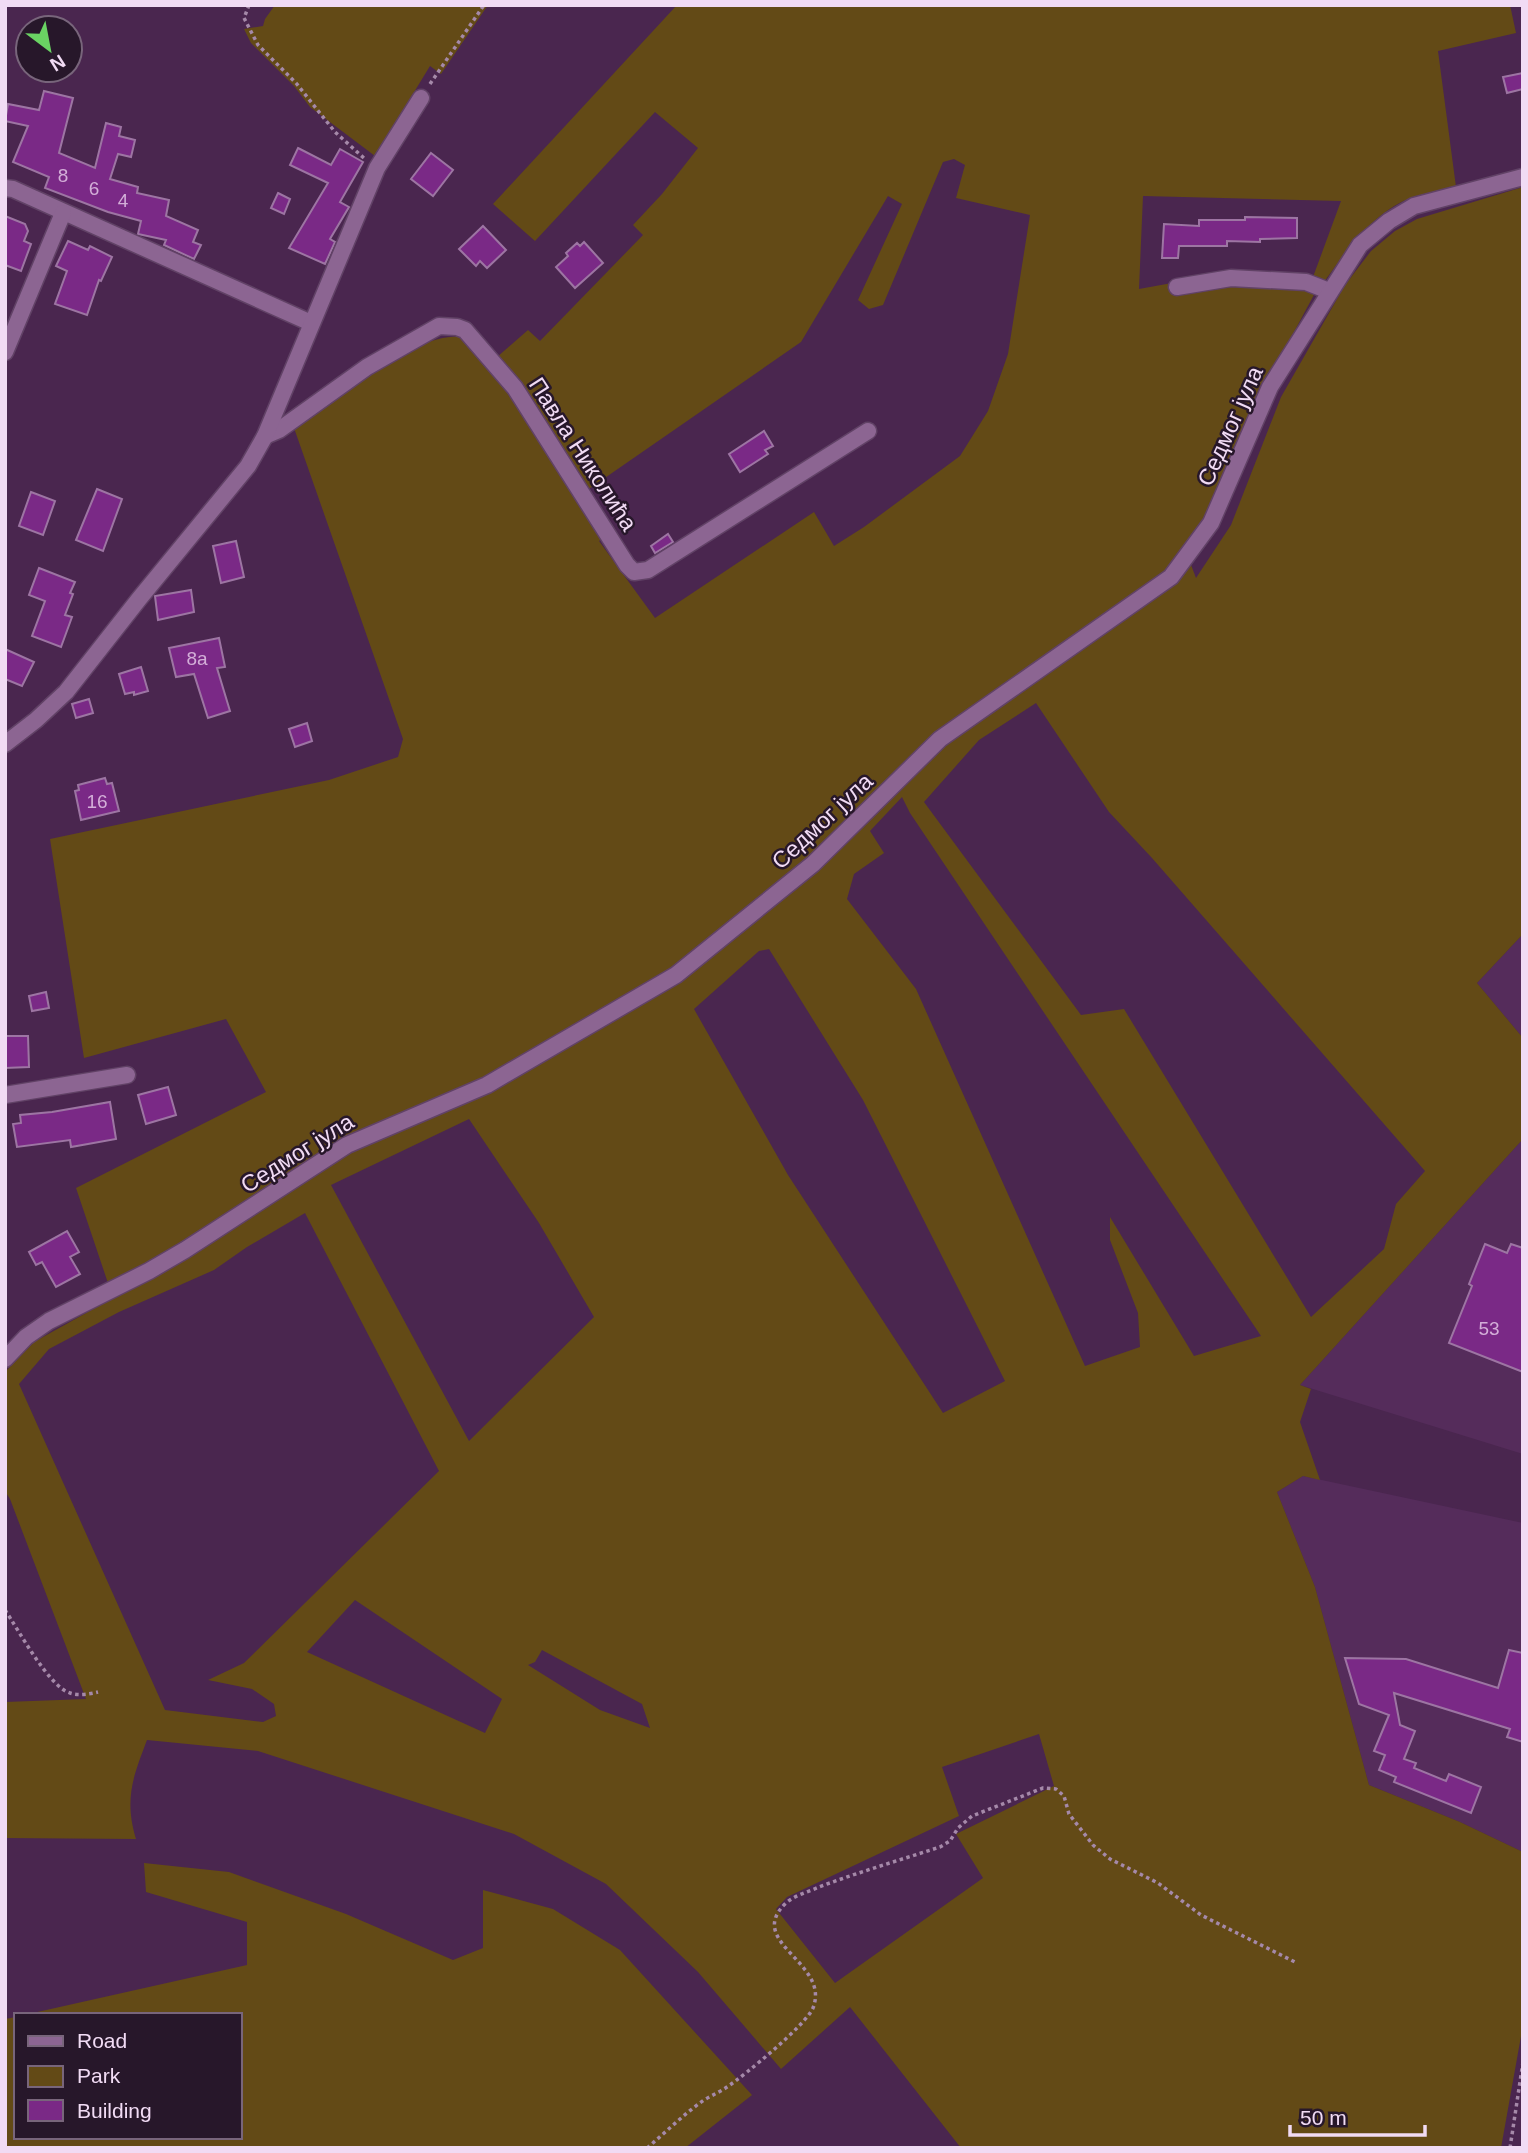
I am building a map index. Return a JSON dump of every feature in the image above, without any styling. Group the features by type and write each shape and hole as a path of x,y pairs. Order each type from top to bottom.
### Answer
{"street":[{"path":"5,744 66,692 146,589 248,467 265,436 377,168 421,98"},
{"name":"Седмог јула","path":"5,1359 26,1337 49,1321 149,1271 197,1243 347,1144 487,1085 676,975 813,864 940,739 1171,577 1211,523 1270,387 1360,245 1389,220 1414,206 1523,177"},
{"path":"5,188 13,189 311,323"},
{"path":"5,352 63,213"},
{"path":"1177,287 1231,278 1306,282 1329,291"},
{"name":"Павла Николића","path":"265,436 291,421 367,367 439,326 457,327 465,330 515,388 627,565 634,572 640,572 648,570 869,430"},
{"path":"5,1095 127,1075"}],"path":[{"path":"248,5 244,18 258,45 296,83 335,132 377,168"},
{"path":"421,98 484,5"},
{"path":"5,1609 44,1671 57,1685 70,1693 98,1692"},
{"path":"647,2148 770,2051 801,2024 813,2008 816,1992 811,1975 776,1935 775,1924 779,1910 792,1898 940,1847 950,1841 958,1828 972,1816 1043,1788 1056,1789 1064,1796 1069,1814 1093,1844 1110,1859 1158,1883 1201,1915 1295,1962"},
{"path":"1510,2148 1523,2062"}],"shaded area":[{"path":"1523,934 1523,1038 1477,983"},
{"path":"1523,1139 1523,1454 1300,1385"},
{"path":"1303,1476 1523,1523 1523,1852 1460,1822 1369,1785 1315,1587 1277,1492"}],"green space":[{"path":"275,5 488,5 441,74 430,66 375,156 310,107 294,86 251,43 244,29 263,26"},
{"path":"677,5 1510,5 1516,33 1438,51 1456,187 1408,199 1382,214 1361,234 1324,282 1313,277 1341,201 1143,196 1139,289 1172,283 1229,282 1316,291 1286,347 1260,386 1208,519 1185,549 1196,578 1231,525 1281,397 1345,285 1371,251 1395,231 1417,219 1523,187 1523,934 1477,983 1523,1038 1523,1139 1300,1385 1311,1389 1300,1422 1320,1480 1303,1476 1277,1492 1315,1587 1369,1785 1460,1822 1523,1852 1523,2025 1501,2148 961,2148 850,2007 781,2069 698,1972 606,1884 514,1834 258,1751 147,1740 132,1788 132,1825 136,1839 5,1838 5,1702 86,1699 5,1491 5,1372 34,1342 113,1298 76,1188 266,1092 226,1019 84,1058 50,839 329,780 398,757 403,739 294,428 375,369 423,344 445,338 465,337 489,364 528,330 540,341 643,235 633,225 662,194 698,148 655,112 535,241 493,204","holes":["954,159 965,165 956,198 1030,215 1008,354 988,411 960,456 834,546 814,512 655,618 599,541 612,532 586,491 801,342 888,196 902,204 858,300 869,309 883,305 943,162","1036,703 1109,812 1425,1171 1396,1204 1384,1249 1311,1317 1124,1009 1081,1015 924,802 979,740","902,797 910,813 1261,1336 1194,1356 1110,1217 1110,1240 1138,1313 1140,1347 1085,1366 916,989 847,899 854,874 884,853 870,831","769,949 863,1100 1005,1381 943,1413 788,1175 694,1009 759,951","469,1119 539,1223 594,1317 469,1441 331,1185","305,1213 439,1471 244,1663 208,1680 252,1689 274,1704 276,1716 263,1722 165,1710 19,1384 49,1349 119,1312 214,1270","355,1600 502,1699 485,1733 307,1652","542,1650 642,1704 650,1728 600,1710 528,1665 535,1662","1039,1734 1054,1786 956,1834 983,1878 835,1983 776,1909 787,1897 959,1816 942,1767"]},
{"path":"144,1863 229,1872 346,1914 453,1960 483,1948 483,1890 553,1909 620,1950 752,2095 685,2148 5,2148 5,2019 14,2017 14,2139 242,2139 242,2013 33,2013 247,1965 247,1922 146,1892"}],"building":[{"path":"1523,73 1523,89 1507,93 1503,77"},
{"path":"44,91 73,98 59,153 95,168 106,123 121,127 119,136 135,140 131,157 118,154 110,179 138,187 137,193 169,200 166,216 198,230 193,242 201,245 194,259 164,245 166,240 138,234 141,221 108,212 45,188 49,177 13,162 28,126 5,121 8,104 39,110"},
{"path":"298,148 331,165 340,149 363,162 340,202 349,207 330,239 335,242 325,264 289,248 328,183 290,165"},
{"path":"431,153 453,170 433,196 411,179"},
{"path":"278,193 290,199 284,214 271,208"},
{"path":"5,216 25,224 28,231 24,241 31,244 21,271 5,265"},
{"path":"1245,217 1297,218 1297,238 1260,239 1260,242 1227,241 1227,246 1179,246 1178,258 1162,258 1164,224 1199,226 1199,220 1245,220"},
{"path":"483,226 506,250 487,268 480,261 476,266 459,249"},
{"path":"68,241 88,250 90,246 112,257 101,281 99,280 87,315 55,304 67,271 56,266"},
{"path":"584,242 603,263 575,288 556,267 577,243 580,246"},
{"path":"764,431 773,446 765,450 768,454 740,472 729,454"},
{"path":"97,489 122,499 103,551 76,540"},
{"path":"31,492 55,501 43,535 19,526"},
{"path":"668,534 673,542 655,553 651,546"},
{"path":"236,541 244,577 221,583 213,546"},
{"path":"39,568 75,582 65,615 72,617 61,647 32,636 45,601 29,595"},
{"path":"191,590 194,612 158,620 155,596"},
{"path":"219,638 225,667 217,668 230,711 208,718 194,674 176,677 169,648"},
{"path":"5,649 34,662 22,686 5,679"},
{"path":"141,667 148,691 134,695 134,692 125,694 119,674"},
{"path":"89,699 93,713 76,718 72,704"},
{"path":"307,723 312,741 295,747 289,729"},
{"path":"105,778 107,784 112,783 119,811 81,820 75,791 79,790 78,785"},
{"path":"46,992 49,1008 32,1011 29,996"},
{"path":"5,1036 28,1036 29,1067 5,1068"},
{"path":"168,1087 176,1115 146,1124 138,1095"},
{"path":"110,1102 116,1139 71,1147 70,1140 17,1147 13,1124 21,1123 20,1115"},
{"path":"67,1231 79,1252 70,1257 80,1274 56,1287 42,1262 36,1265 29,1252"},
{"path":"1485,1244 1507,1253 1511,1244 1523,1248 1523,1372 1449,1343 1472,1286 1469,1284"},
{"path":"1509,1650 1523,1653 1523,1742 1507,1737 1510,1729 1394,1693 1400,1725 1415,1731 1404,1759 1416,1763 1414,1768 1446,1781 1449,1774 1481,1787 1471,1813 1394,1782 1396,1777 1379,1770 1385,1755 1374,1751 1389,1715 1359,1704 1345,1658 1406,1659 1498,1688"}]}
